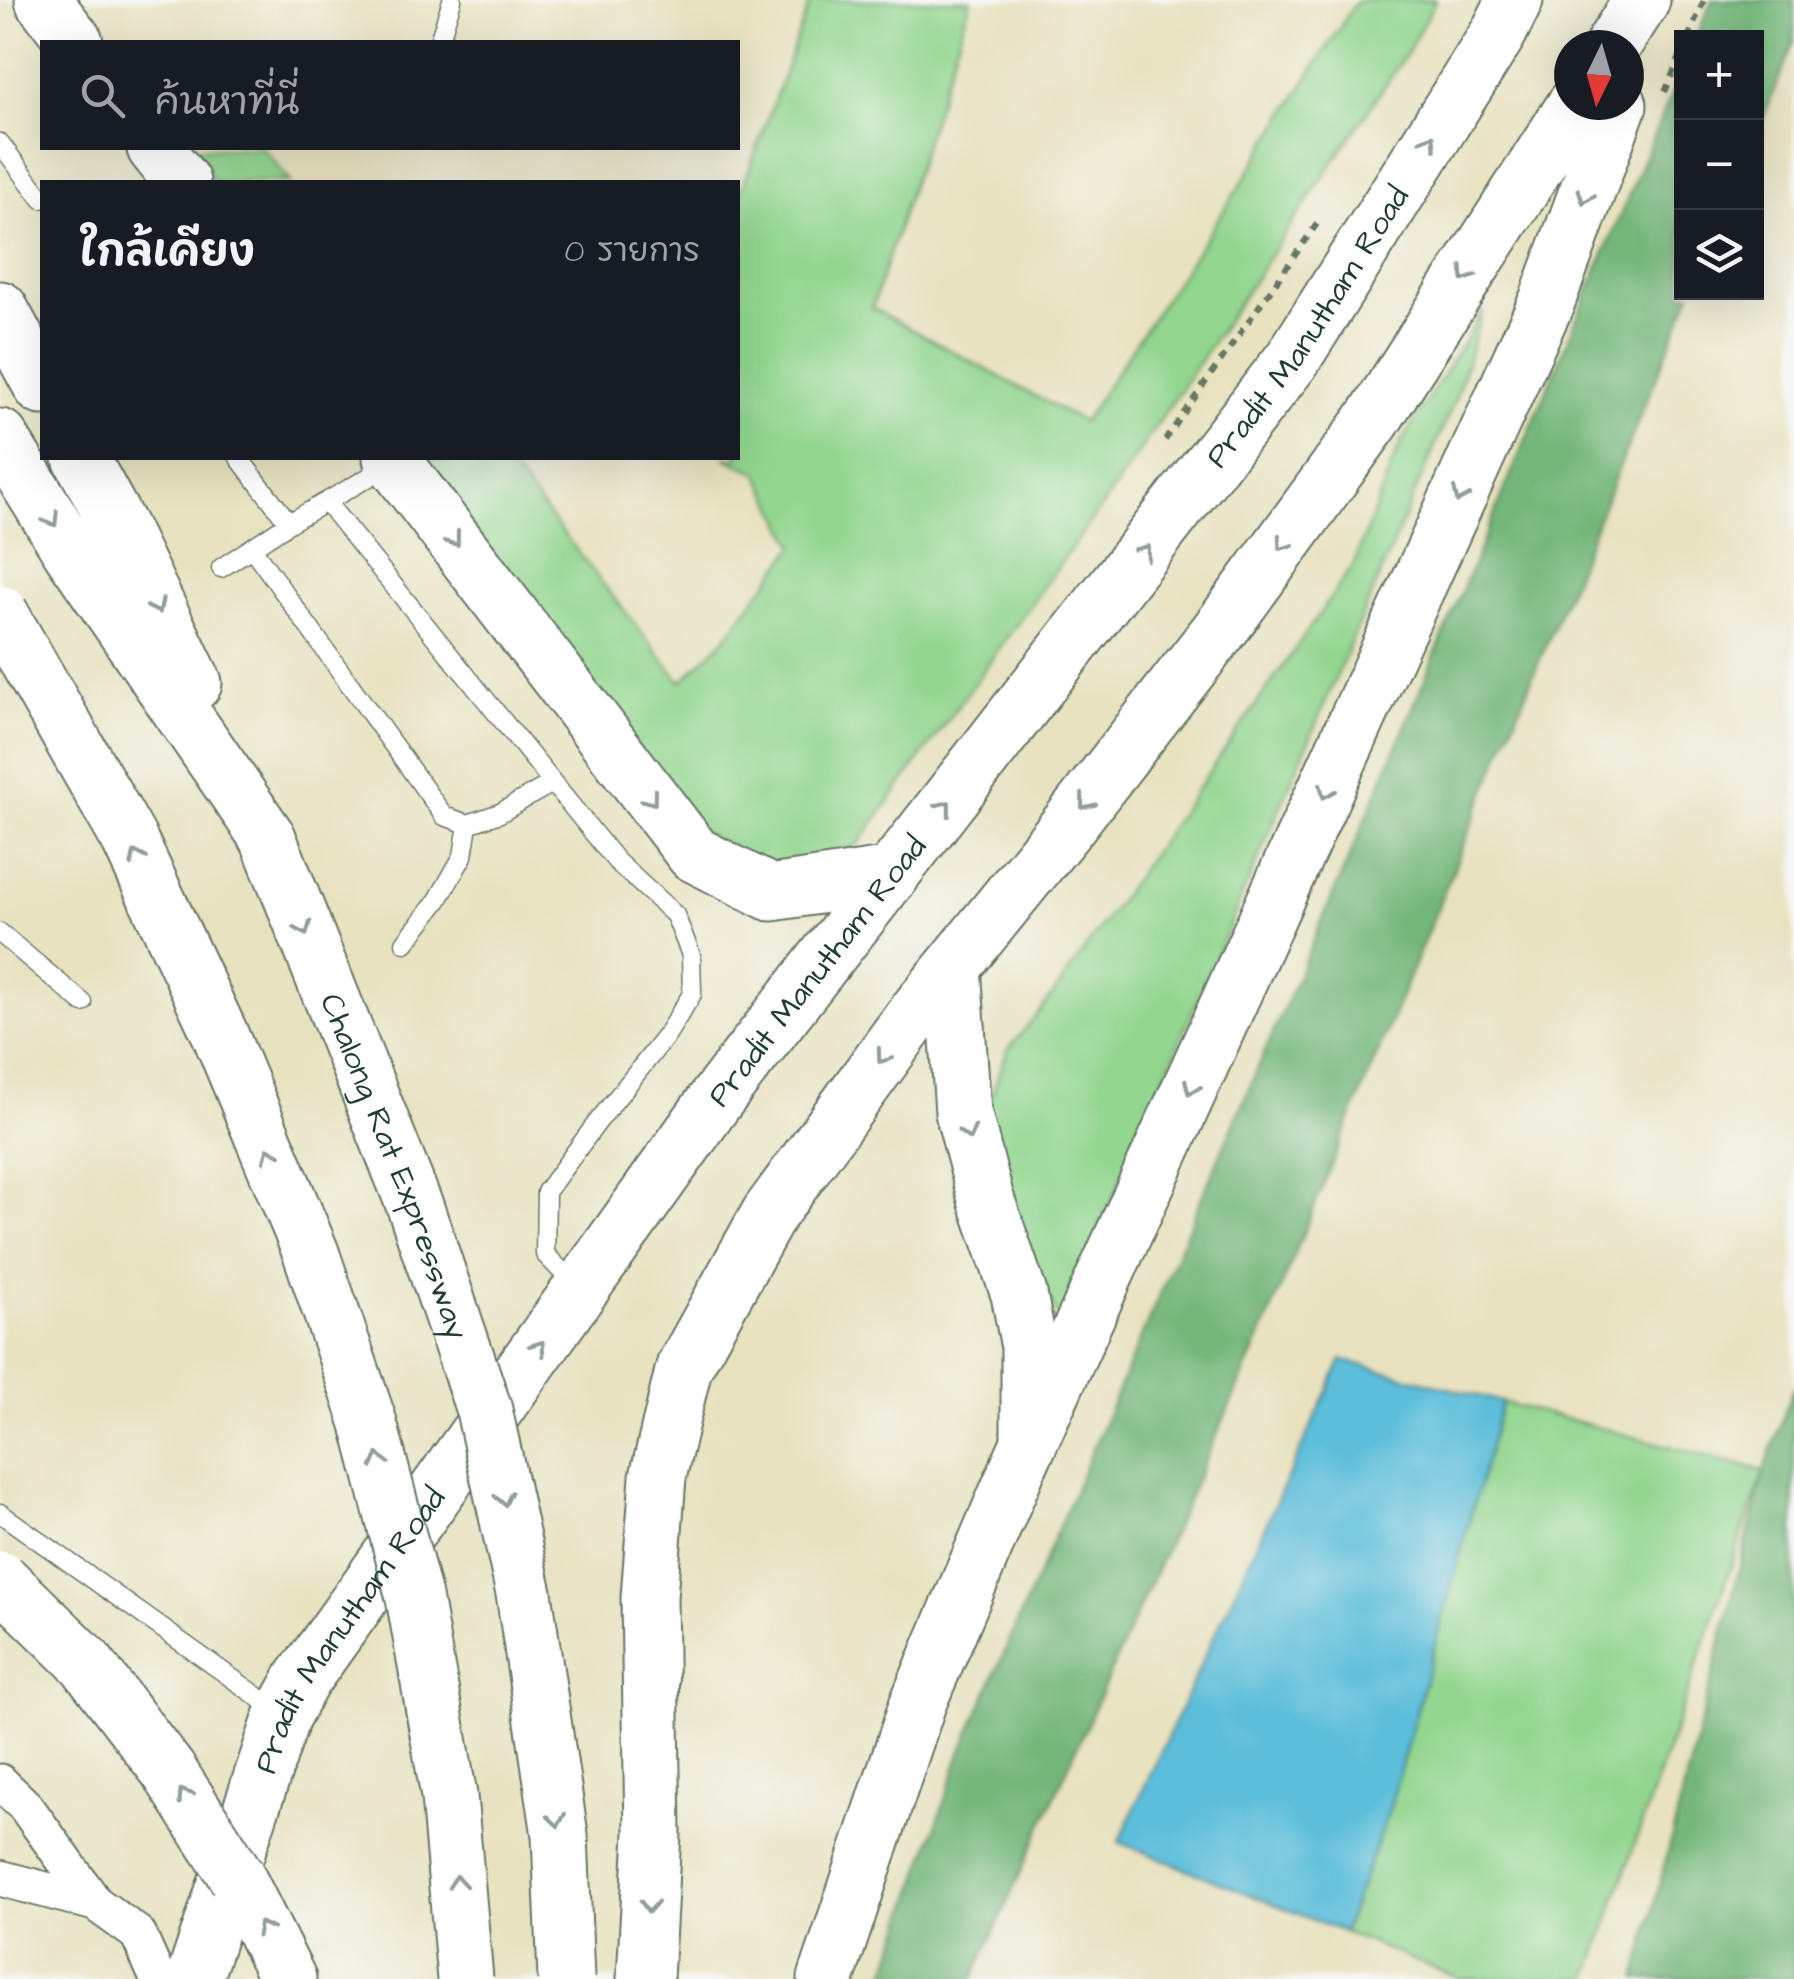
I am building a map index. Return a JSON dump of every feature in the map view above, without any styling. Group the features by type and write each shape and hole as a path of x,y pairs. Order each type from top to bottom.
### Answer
{"main road":[{"path":"43,0 73,40"},
{"name":"Pradit Manutham Road","path":"194,1979 283,1714 302,1680 717,1098 1292,360 1498,34 1515,0"},
{"path":"1623,30 1642,0"},
{"path":"1644,35 1657,0"},
{"path":"644,1979 652,1833 649,1598 658,1478 684,1366 768,1214 914,1015 1225,624 1373,420 1565,120"},
{"path":"826,1979 918,1703 1029,1444 1548,301 1614,120"},
{"path":"157,150 180,180"},
{"path":"0,309 40,383"},
{"name":"Chalong Rat Expressway","path":"0,437 70,550 268,838 416,1209 484,1410 524,1593 560,1835 566,1979"},
{"path":"82,460 120,529 268,838"},
{"path":"393,460 694,854 771,893 892,875"},
{"path":"0,613 128,839 219,1032 312,1252 368,1420 414,1597 449,1796 465,1979"},
{"path":"953,967 963,1112 986,1198 1020,1294 1029,1347 1029,1444"},
{"path":"0,1579 86,1663 168,1770 237,1876 288,1979"}],"street":[{"path":"0,1782 26,1807 95,1903 138,1934 158,1979"},
{"path":"0,1878 95,1903"}],"lane":[{"path":"440,40 452,0"},
{"path":"0,143 40,196"},
{"path":"241,460 289,524"},
{"path":"221,568 393,460"},
{"path":"326,502 616,861 675,915 690,956 692,994 666,1036 546,1192 545,1254 580,1290"},
{"path":"252,548 444,816 468,824 500,813 552,782"},
{"path":"405,943 438,900 462,856 468,824"},
{"path":"0,934 83,1002"},
{"path":"0,1513 283,1714"}],"path":[{"path":"1691,30 1704,0"}],"green space":[{"path":"811,0 971,0 872,308 1083,422 1238,189 1357,0 1436,0 1408,51 1109,496 857,846 805,863 751,862 696,827 422,460 505,460 681,682 723,641 795,546 758,473 729,460 740,460 740,195"},
{"path":"1712,0 1794,0 1794,42 1764,116 1764,30 1699,30"},
{"path":"1674,88 1674,300 1688,300 1260,1338 973,1979 884,1979 962,1750 1366,819"},
{"path":"191,150 265,150 288,180 213,180"},
{"path":"1483,311 1456,397 1060,1321 993,1174 984,1116 1007,1051 1056,991 1353,566 1401,442"},
{"path":"1794,1387 1794,1979 1636,1979 1764,1471"},
{"path":"1502,1402 1764,1471 1588,1979 1460,1979 1343,1932 1389,1810"}],"water":[{"path":"1342,1360 1502,1402 1389,1810 1343,1932 1119,1842"}]}
